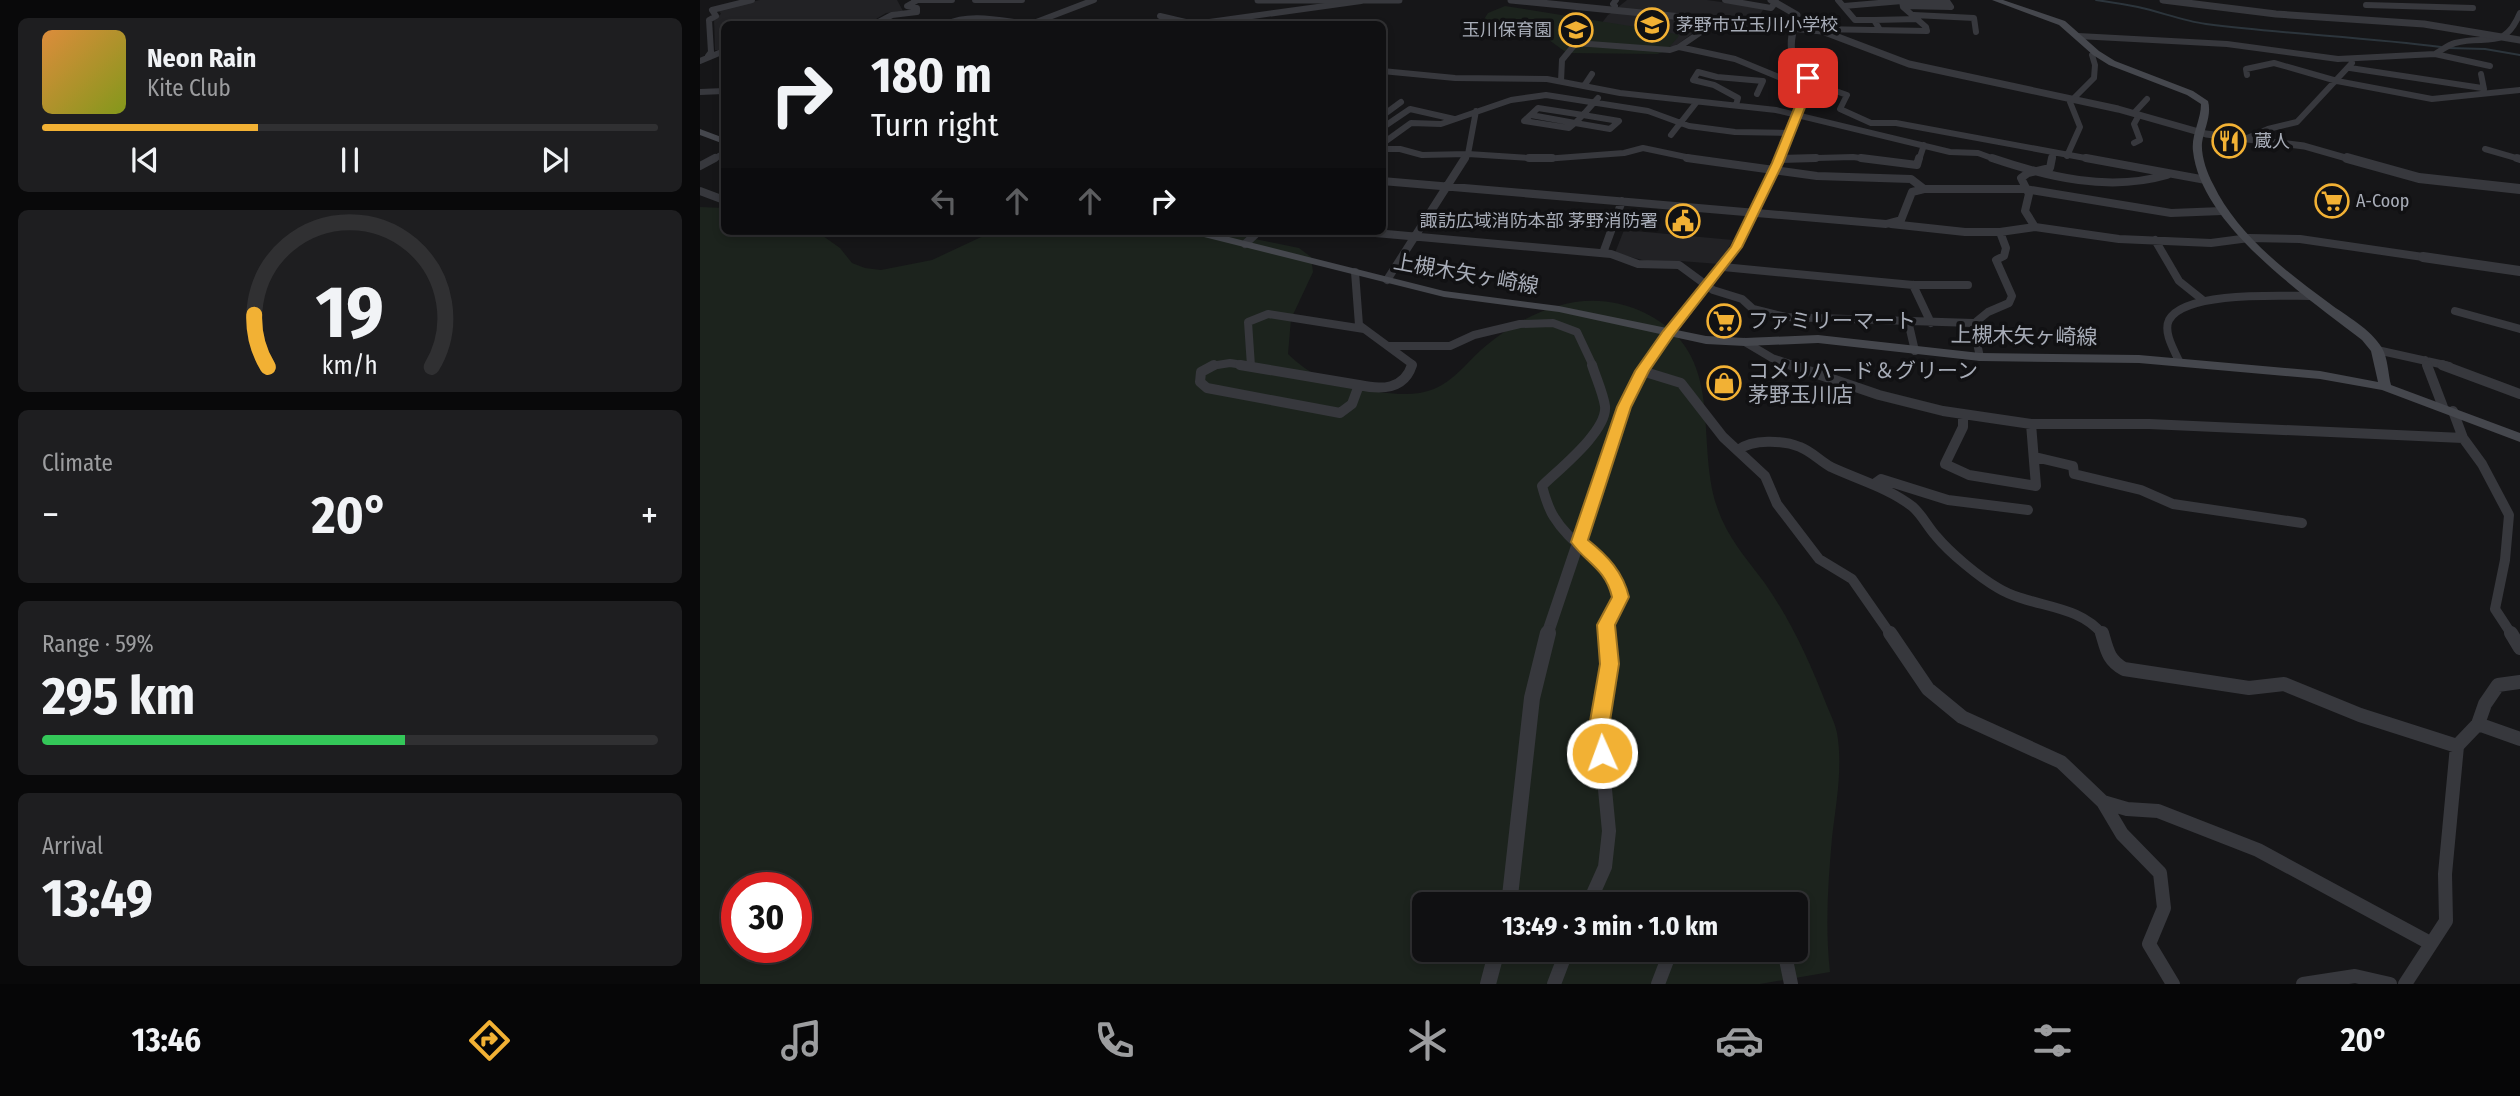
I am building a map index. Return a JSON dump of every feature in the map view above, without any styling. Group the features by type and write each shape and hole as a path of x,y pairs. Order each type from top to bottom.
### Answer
{"main road":[{"path":"1996,0 2062,23 2095,53 2200,98 2207,109 2198,132 2197,151 2206,180 2222,211 2286,276 2367,337 2376,350 2385,387"},
{"path":"700,132 721,140"},
{"name":"上槻木矢ヶ崎線","path":"1211,235 1444,294 1591,315 1668,334 1745,342 1818,340 1980,357 2179,361 2320,374 2385,387 2520,438"}],"street":[{"path":"708,56 711,52 709,20 716,16 712,10 752,0"},
{"path":"881,21 892,15 918,12 917,8 907,6 915,1 952,0"},
{"path":"975,0 1022,0"},
{"path":"1040,21 1094,0"},
{"path":"1258,0 1399,0"},
{"path":"1511,0 1614,5 1828,30 1927,31 1902,2"},
{"path":"1614,5 1622,0"},
{"path":"1725,0 1771,8 1773,1 1797,15 1789,43 1794,60 1810,82"},
{"path":"1838,0 1855,20 1974,18 1976,32"},
{"path":"1844,6 1902,2 1951,9 1946,0"},
{"path":"2163,0 2276,14 2396,21 2520,40"},
{"path":"1217,21 1361,1"},
{"path":"2366,5 2473,8"},
{"path":"2384,5 2396,21"},
{"path":"1848,13 1884,8"},
{"path":"2435,54 2457,43 2482,43 2507,37 2518,26 2520,13"},
{"path":"1160,16 1182,21"},
{"path":"1564,82 1562,60 1576,43 1670,50 1679,47 1720,19"},
{"path":"1874,20 1879,30"},
{"path":"953,21 995,21"},
{"path":"1795,26 1822,31 1917,66 2072,98 2198,132 2304,146 2419,178 2520,189"},
{"path":"1853,42 1879,30"},
{"path":"2078,36 2227,44 2307,55 2454,85 2499,91"},
{"path":"1685,41 1740,53"},
{"path":"700,44 709,43"},
{"path":"1679,47 1735,59 1777,77"},
{"path":"700,61 721,52"},
{"path":"2067,156 2080,127 2072,113 2070,102 2095,79 2097,68 2092,55 2095,53"},
{"path":"2245,139 2268,129 2297,122 2352,64 2364,57 2435,54 2490,66"},
{"path":"2298,71 2307,55"},
{"path":"2247,75 2246,69 2274,63 2337,81 2432,99 2520,90"},
{"path":"2427,68 2428,80"},
{"path":"1386,72 1454,78 1564,82 1604,91 1798,114 1950,152 1978,153 2033,172 2129,184 2167,175"},
{"path":"1736,106 1738,98 1714,85 1692,80 1698,72 1763,81"},
{"path":"1386,75 1395,73"},
{"path":"1584,86 1592,74"},
{"path":"2481,74 2484,89"},
{"path":"2454,75 2454,85"},
{"path":"1757,94 1765,78 1810,82 1845,93 1840,109 1871,123 1896,123 2167,175 2206,180"},
{"path":"1729,93 1734,79"},
{"path":"1564,82 1531,114 1610,129 1633,108"},
{"path":"1510,892 1532,698 1549,629 1624,407 1642,371 1736,247 1780,159 1810,82"},
{"path":"2413,84 2414,96"},
{"path":"700,92 721,91"},
{"path":"1576,122 1604,91"},
{"path":"2499,91 2506,103"},
{"path":"2465,96 2468,105"},
{"path":"2134,143 2140,140 2134,124 2147,99"},
{"path":"1386,119 1441,124 1511,100 1596,102 1633,108 1680,123 1735,132 1790,134"},
{"path":"1542,101 1590,108 1622,118"},
{"path":"1542,101 1583,114 1622,118"},
{"path":"1386,118 1401,102"},
{"path":"1671,135 1696,103"},
{"path":"1386,119 1410,109 1454,119"},
{"path":"1387,280 1468,154 1476,111"},
{"path":"1386,143 1411,123"},
{"path":"1780,159 1853,158 1917,165 1924,145"},
{"path":"1386,146 1422,155 1468,154 1544,159 1624,153 1643,148 1680,157 1817,176 1911,179 1924,189"},
{"path":"2486,149 2520,159"},
{"path":"2035,227 2025,211 2029,194 2022,176 2050,169 2053,152"},
{"path":"700,166 721,155"},
{"path":"1386,181 1753,211 1965,232 2000,232 2035,227 2119,239 2211,243 2249,238 2300,239 2520,271"},
{"path":"1886,224 1901,220 1912,192 1924,189 2025,189 2171,213 2222,211"},
{"path":"700,191 721,199"},
{"path":"1604,253 1622,201"},
{"path":"1980,357 1972,331 1973,323 1979,316 2009,303 2012,296 1996,260 2004,256 2006,248 2000,232"},
{"path":"1386,234 1604,253 1638,264 1679,265 1707,286 1742,299 1753,309 1786,317 1973,323"},
{"path":"1245,244 1255,235"},
{"path":"2155,240 2179,281 2204,301"},
{"path":"1723,267 1913,285 1968,285"},
{"path":"1355,272 1359,325 1412,365 1405,379 1391,388 1378,390 1359,385 1230,363 1215,364 1201,372 1200,382 1207,388 1340,413 1352,404 1359,385"},
{"path":"1913,285 1931,323"},
{"path":"2179,361 2169,339 2167,322 2174,312 2204,301 2310,296"},
{"path":"2455,311 2520,329"},
{"path":"1251,366 1248,322 1257,316 1268,314 1364,329"},
{"path":"1908,321 1915,351"},
{"path":"1388,346 1450,346 1474,335 1520,324 1553,323 1577,332 1588,351 1605,409 1603,417 1578,454 1542,486 1553,517 1600,559 1617,581 1621,597 1606,625 1610,664 1599,727 1609,831 1605,867 1594,892"},
{"path":"1745,342 1772,358 1879,395 1963,414 2031,424 2149,424 2415,433 2463,438"},
{"path":"2376,350 2425,360 2472,374 2520,394"},
{"path":"2425,360 2463,438 2482,464 2509,515 2510,526 2506,535 2505,560 2497,589 2496,609 2520,648"},
{"path":"1642,371 1681,383 1723,438 1765,476 1777,504 1819,559 1852,579 1928,689 1962,717 2061,762 2103,802 2122,834 2160,873 2164,908 2149,944 2173,984"},
{"path":"1963,414 1963,427 1945,464 1969,475 2036,486 2031,424"},
{"path":"1738,450 1746,444 1760,442 1799,446 1830,466 1874,484 1914,508 1938,539 1996,587 2011,595 2060,609 2089,621 2103,634 2107,654 2113,663 2124,669 2249,688 2284,684 2360,715 2457,746"},
{"path":"2035,457 2073,466 2074,474 2141,490 2173,503 2302,523"},
{"path":"1874,484 1881,479 1948,500 2028,510"},
{"path":"2404,984 2446,921 2445,874 2457,746 2478,724 2485,704 2498,685 2520,682"},
{"path":"2478,724 2520,739"},
{"path":"2103,802 2127,809 2158,811 2258,850 2430,943"},
{"path":"1488,984 1494,962"},
{"path":"1553,984 1562,962"},
{"path":"1658,984 1666,962"},
{"path":"1786,962 1791,984"},
{"path":"2303,984 2354,976 2390,984"}],"shaded area":[{"path":"760,0 897,0 903,11 886,13 873,21 721,21 721,50 715,50 714,19 721,14 718,9"},
{"name":"茅野市立玉川小学校","path":"1627,0 1707,0 1764,8 1756,22 1617,8"},
{"path":"1505,6 1679,35 1666,51 1657,54 1567,53 1542,35 1479,27 1488,13"},
{"name":"茅野市立玉川小学校","path":"1616,10 1712,19 1674,47 1594,42 1591,37 1608,15"},
{"path":"700,207 721,208 721,235 822,235 840,248 852,263 881,270 932,260 985,235 1236,235 1299,248 1311,257 1313,272 1291,319 1288,354 1304,368 1322,377 1379,392 1407,394 1425,392 1441,386 1481,350 1518,323 1538,313 1579,301 1623,305 1645,313 1671,330 1688,351 1698,374 1704,400 1711,481 1721,518 1791,625 1836,729 1839,772 1828,888 1830,972 1760,984 700,984"},
{"path":"1624,230 1733,240 1719,264 1650,262 1615,253"}],"waterway":[{"path":"2096,0 2138,7 2206,24 2441,47"},
{"path":"2448,48 2485,49 2520,55"}],"place":[{"name":"茅野市立玉川小学校","path":"1652,25"},
{"name":"玉川保育園","path":"1576,30"},
{"name":"蔵人","path":"2229,141"},
{"name":"A-Coop","path":"2332,201"},
{"name":"諏訪広域消防本部 茅野消防署","path":"1683,221"},
{"name":"ファミリーマート","path":"1724,321"},
{"name":"コメリハード＆グリーン 茅野玉川店","path":"1724,383"}],"route":[{"path":"1602,753 1599,727 1610,664 1605,636 1606,625 1621,597 1617,581 1600,559 1579,542 1624,407 1642,371 1668,334 1713,281 1736,247 1778,163 1805,97 1810,82 1808,78"}]}
